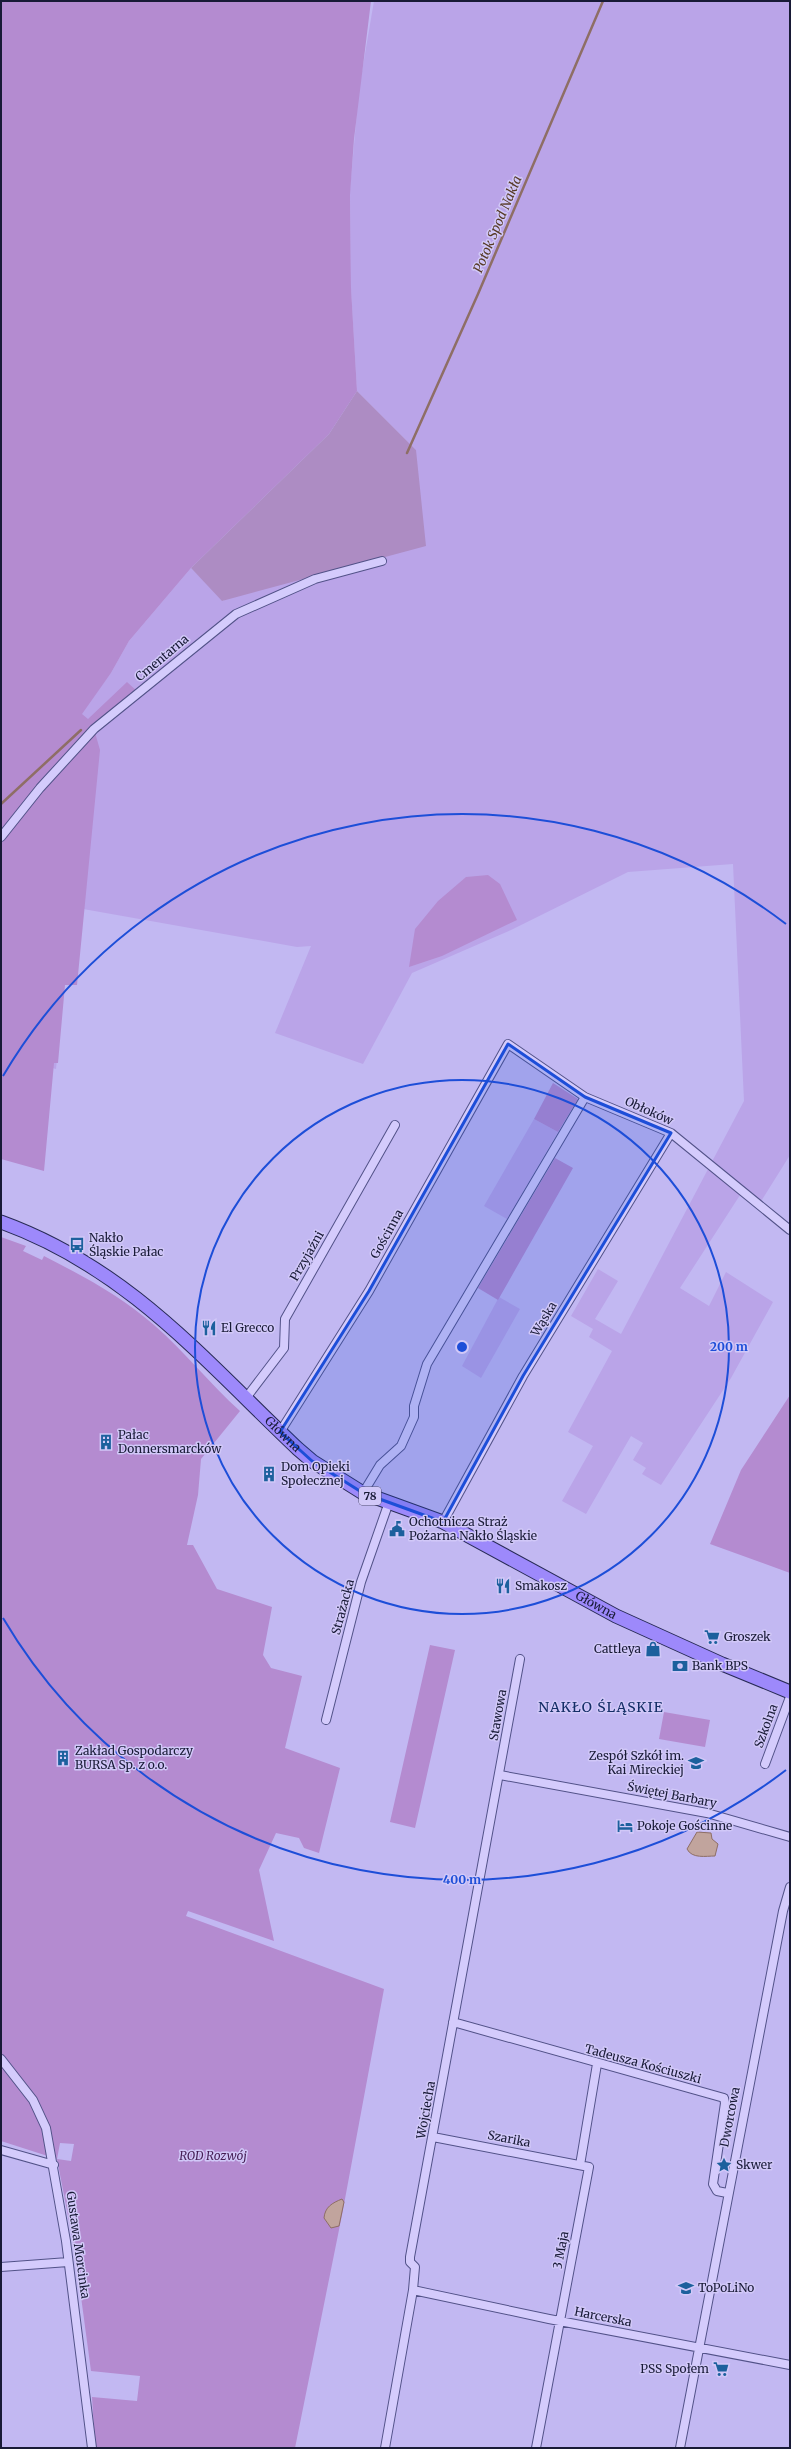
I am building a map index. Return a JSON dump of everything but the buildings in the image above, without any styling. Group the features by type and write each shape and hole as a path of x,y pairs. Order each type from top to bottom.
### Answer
{"main road":[{"name":"Główna","path":"1,1222 67,1252 126,1289 177,1330 280,1432 312,1461 362,1493 443,1522 616,1616 722,1664 789,1690"}],"street":[{"name":"Cmentarna","path":"1,837 40,788 94,729 236,614 315,579 382,561"},
{"name":"Obłoków","path":"508,1044 585,1097 671,1133 790,1230"},
{"name":"Gościnna","path":"280,1432 369,1291 508,1044"},
{"path":"362,1493 380,1465 401,1446 414,1417 414,1406 427,1364 585,1097"},
{"name":"Przyjaźni","path":"246,1398 284,1348 285,1319 396,1125"},
{"name":"Wąska","path":"443,1522 523,1376 671,1133"},
{"name":"Strażacka","path":"326,1720 361,1582 389,1502"},
{"name":"Stawowa","path":"500,1775 520,1659"},
{"name":"Szkolna","path":"765,1764 789,1690"},
{"name":"Świętej Barbary","path":"500,1775 707,1813 790,1837"},
{"name":"Wojciecha","path":"385,2448 413,2290 415,2267 410,2262 410,2257 500,1775"},
{"name":"Dworcowa","path":"680,2448 727,2193 781,1919 790,1887"},
{"name":"Tadeusza Kościuszki","path":"453,2022 597,2064 724,2098 726,2103 713,2184 717,2191 727,2193"},
{"name":"Gustawa Morcinka","path":"1,2059 33,2100 46,2128 54,2165 68,2262 92,2448"},
{"path":"580,2165 597,2064"},
{"name":"Szarika","path":"433,2137 580,2165"},
{"path":"1,2150 54,2165"},
{"name":"3 Maja","path":"536,2448 589,2167 580,2165"},
{"path":"1,2267 68,2262"},
{"name":"Harcerska","path":"413,2290 559,2321 790,2365"}],"highlighted area":[{"path":"508,1044 585,1097 671,1133 523,1376 443,1522 363,1493 312,1461 280,1432 369,1291"}],"shaded area":[{"path":"374,1 790,1 790,1155 758,1206 742,1192 680,1288 709,1306 726,1272 773,1302 731,1378 661,1485 642,1474 646,1468 633,1460 643,1443 631,1436 586,1514 562,1501 593,1446 568,1432 612,1351 589,1337 593,1329 571,1316 598,1269 618,1281 595,1319 621,1334 744,1101 733,864 628,872 511,930 412,973 363,1064 275,1033 311,946 297,947 72,907 56,1069 1,1053 1,684 75,722 111,673 129,641 191,568 223,601 416,450 357,391 351,289 350,190 359,89"},
{"path":"357,391 416,450 426,546 222,601 191,568 329,434"},
{"path":"534,1119 558,1132 507,1219 484,1206"},
{"path":"499,1297 520,1309 481,1378 462,1366"},
{"path":"697,1832 711,1833 712,1839 718,1844 715,1856 696,1856 689,1852 687,1849"},
{"path":"342,2199 344,2202 339,2226 331,2228 324,2218 327,2208"}],"green space":[{"path":"1,1 371,1 354,139 350,195 351,288 357,391 329,434 191,568 129,641 111,673 82,714 88,719 127,682 139,693 94,729 100,750 77,985 65,985 58,1063 54,1063 44,1171 1,1159"},
{"path":"488,875 500,884 517,920 442,956 409,967 415,929 438,901 466,877"},
{"path":"553,1083 578,1099 558,1132 534,1119"},
{"path":"555,1158 573,1168 498,1300 478,1288"},
{"name":"ROD Rozwój","path":"1,1237 26,1246 23,1251 42,1260 44,1256 87,1279 128,1305 165,1335 240,1411 201,1459 198,1495 187,1545 193,1545 217,1589 272,1607 263,1655 271,1668 302,1676 285,1748 340,1768 319,1853 304,1848 299,1838 276,1833 259,1870 274,1941 188,1911 186,1916 384,1989 342,2215 295,2448 95,2448 92,2397 137,2401 140,2376 91,2371 75,2252 57,2159 1,2141","holes":["60,2143 74,2144 71,2161 57,2159"]},
{"path":"790,1395 790,1573 710,1544 741,1470"},
{"path":"430,1645 455,1650 415,1828 390,1822"},
{"path":"664,1712 710,1720 705,1747 659,1739"}],"waterway":[{"name":"Potok Spod Nakła","path":"407,453 478,294 603,1"},
{"name":"Potok Spod Nakła","path":"1,804 81,730"}],"place":[{"name":"Nakło Śląskie Pałac","path":"77,1245"},
{"name":"El Grecco","path":"209,1328"},
{"name":"Pałac Donnersmarcków","path":"106,1442"},
{"name":"Dom Opieki Społecznej","path":"269,1474"},
{"name":"Ochotnicza Straż Pożarna Nakło Śląskie","path":"397,1529"},
{"name":"Smakosz","path":"503,1586"},
{"name":"Groszek","path":"712,1637"},
{"name":"Cattleya","path":"653,1649"},
{"name":"Bank BPS","path":"680,1666"},
{"name":"Zakład Gospodarczy BURSA Sp. z o.o.","path":"63,1758"},
{"name":"Zespół Szkół im. Kai Mireckiej","path":"696,1763"},
{"name":"Pokoje Gościnne","path":"625,1826"},
{"name":"Skwer","path":"724,2165"},
{"name":"ToPoLiNo","path":"686,2288"},
{"name":"PSS Społem","path":"721,2369"}],"district":[{"name":"NAKŁO ŚLĄSKIE","path":"601,1707"}]}
